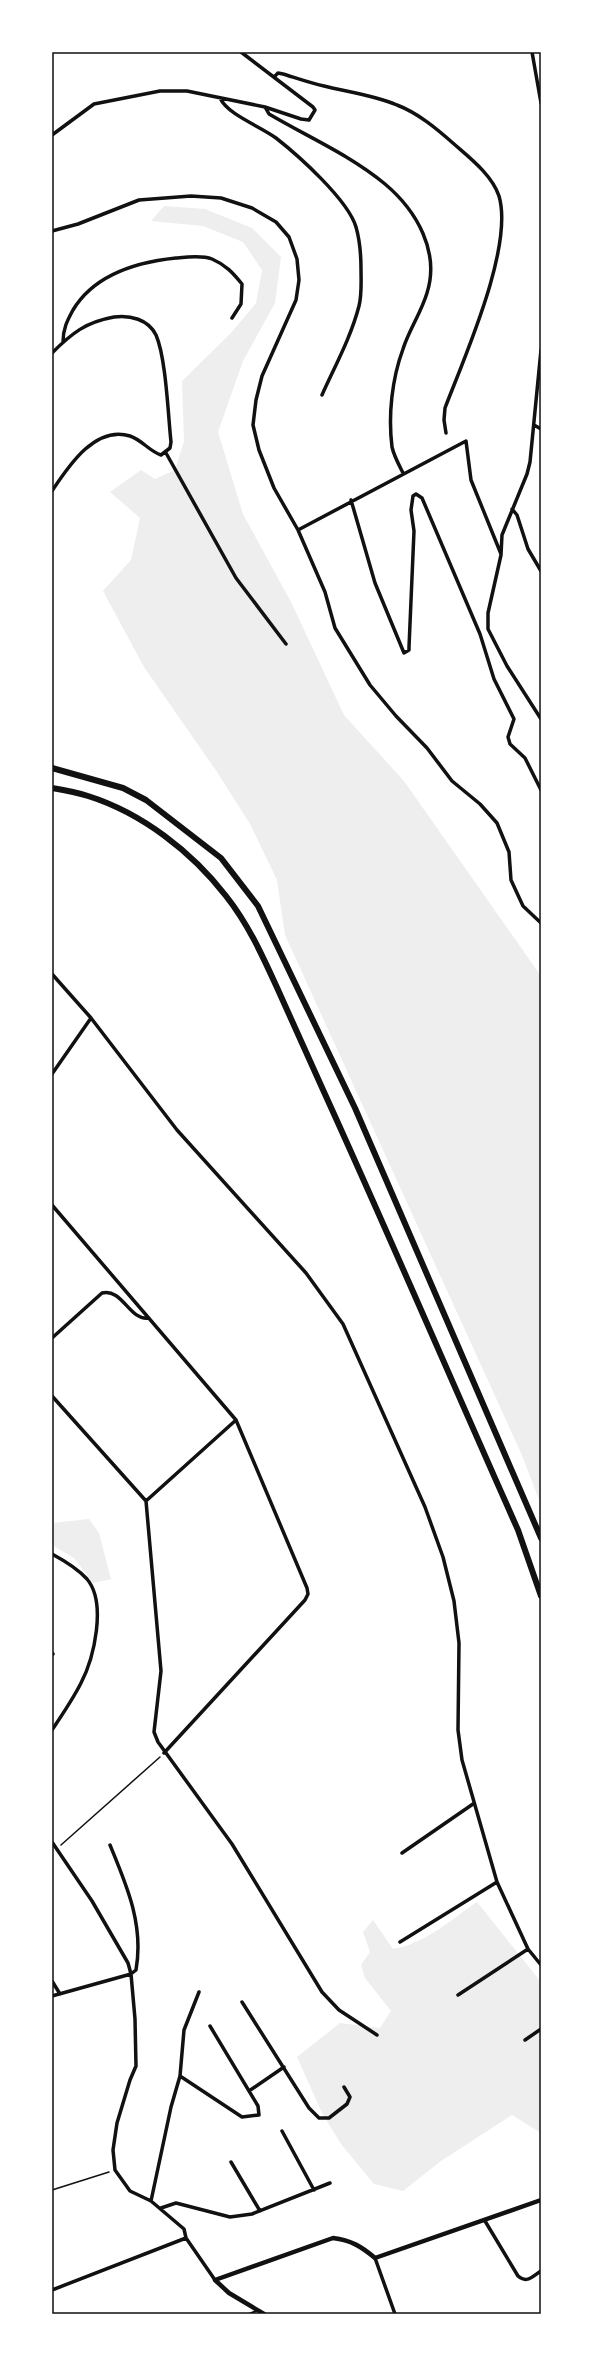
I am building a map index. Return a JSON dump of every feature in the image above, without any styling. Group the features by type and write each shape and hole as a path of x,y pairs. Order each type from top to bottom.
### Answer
{"highway":[{"path":"52,768 123,788 146,800 221,858 258,906 355,1108 541,1538"},
{"path":"52,788 87,795 114,806 140,819 166,837 212,879 227,897 245,924 262,955 334,1112 508,1508 541,1596"}],"street":[{"path":"52,136 84,110 104,100 160,91 187,91 265,107 301,119 309,120 314,114 313,107 242,52"},
{"path":"532,52 541,103"},
{"path":"274,77 278,73 283,74 323,86 374,97 398,105 434,127 476,163 494,185 499,197 502,236 477,324 445,408 444,420 446,433"},
{"path":"220,98 227,108 277,139 323,182 346,207 356,226 360,247 362,283 360,304 350,332 322,395"},
{"path":"265,107 269,114 312,139 342,153 386,185 412,214 424,233 432,262 431,275 427,292 397,367 391,404 392,449 403,473"},
{"path":"52,231 78,224 139,200 190,196 221,198 252,208 276,222 289,237 297,259 300,280 296,300 262,376 256,400 253,425 259,450 274,488 298,530 325,592 335,628 370,685 396,716 427,748 452,781 480,804 497,823 509,852 511,880 523,906 541,923"},
{"path":"63,342 63,332 66,322 78,303 98,282 125,269 157,260 188,257 211,258 229,268 242,284 241,304 232,318"},
{"path":"52,353 80,327 102,319 123,316 142,320 156,334 161,353 171,442 166,453 161,455 154,453 130,436 116,434 103,436 86,449 66,471 52,491"},
{"path":"541,350 534,425 527,474 502,535 501,555 488,613 488,629 507,666 541,719"},
{"path":"534,425 541,429"},
{"path":"298,530 351,500 466,441 471,480 501,555"},
{"path":"166,453 236,578 286,644"},
{"path":"351,500 375,583 402,652 407,653 409,647 414,531 411,510 413,496 416,494 422,498 480,634 494,679 514,719 508,737 510,744 525,758 541,790"},
{"path":"512,508 517,515 528,550 541,570"},
{"path":"480,634 488,629"},
{"path":"52,974 91,1018 177,1130 306,1273 343,1324 425,1507 443,1557 454,1601 459,1643 458,1730 462,1760 473,1804 497,1882 528,1949 541,1965"},
{"path":"52,1074 91,1018"},
{"path":"52,1204 236,1420 307,1588 308,1594 305,1600 164,1753"},
{"path":"52,1338 102,1293 108,1292 115,1294 138,1317 149,1318"},
{"path":"53,1399 146,1501 161,1671 154,1732 164,1753 232,1844 322,1992 339,2010 377,2035"},
{"path":"146,1501 236,1420"},
{"path":"52,1554 75,1568 88,1580 95,1596 97,1613 95,1638 90,1662 81,1683 52,1730"},
{"path":"402,1853 473,1804"},
{"path":"52,1842 123,1952 131,1974 136,2066 130,2080 117,2123 113,2150 115,2170 130,2191 151,2201 161,2208 184,2229 186,2238 215,2280 230,2293 256,2311 264,2314"},
{"path":"52,1996 131,1974 135,1971 137,1961 137,1922 127,1886 110,1845"},
{"path":"400,1942 497,1882"},
{"path":"458,1995 528,1949"},
{"path":"52,1981 60,1994"},
{"path":"151,2201 171,2107 180,2076 184,2030 199,1992"},
{"path":"242,2002 309,2108 319,2118 329,2118 347,2104 350,2097 344,2087"},
{"path":"180,2076 242,2117 259,2115 258,2106 210,2026"},
{"path":"525,2040 541,2029"},
{"path":"248,2091 284,2068"},
{"path":"282,2131 314,2190"},
{"path":"231,2162 260,2211"},
{"path":"161,2208 176,2203 234,2218 260,2211 330,2183"},
{"path":"375,2258 485,2221 541,2200"},
{"path":"485,2221 518,2276 522,2280 527,2280 541,2271"},
{"path":"52,2290 186,2238"},
{"path":"215,2280 333,2238 346,2240 361,2247 375,2258 395,2314"}],"lane":[{"path":"249,2314 256,2311"}],"path":[{"path":"57,1849 164,1753"},
{"path":"52,2190 115,2170"}],"shaded area":[{"path":"164,206 205,209 252,228 281,257 275,303 243,361 218,432 243,514 291,602 344,715 404,781 541,976 541,1505 521,1453 285,935 277,880 250,824 217,772 144,667 103,591 131,560 140,518 110,492 141,470 155,479 175,470 184,441 182,381 231,333 256,303 262,270 243,242 203,226 151,221"},
{"path":"89,1519 99,1533 111,1579 93,1583 74,1558 52,1545 52,1523"},
{"path":"477,1902 541,1982 541,2133 512,2115 441,2161 403,2191 374,2184 341,2144 322,2113 297,2057 340,2023 380,2028 391,2011 365,1978 361,1965 370,1952 363,1932 373,1920 393,1949 404,1947 426,1937"}]}
